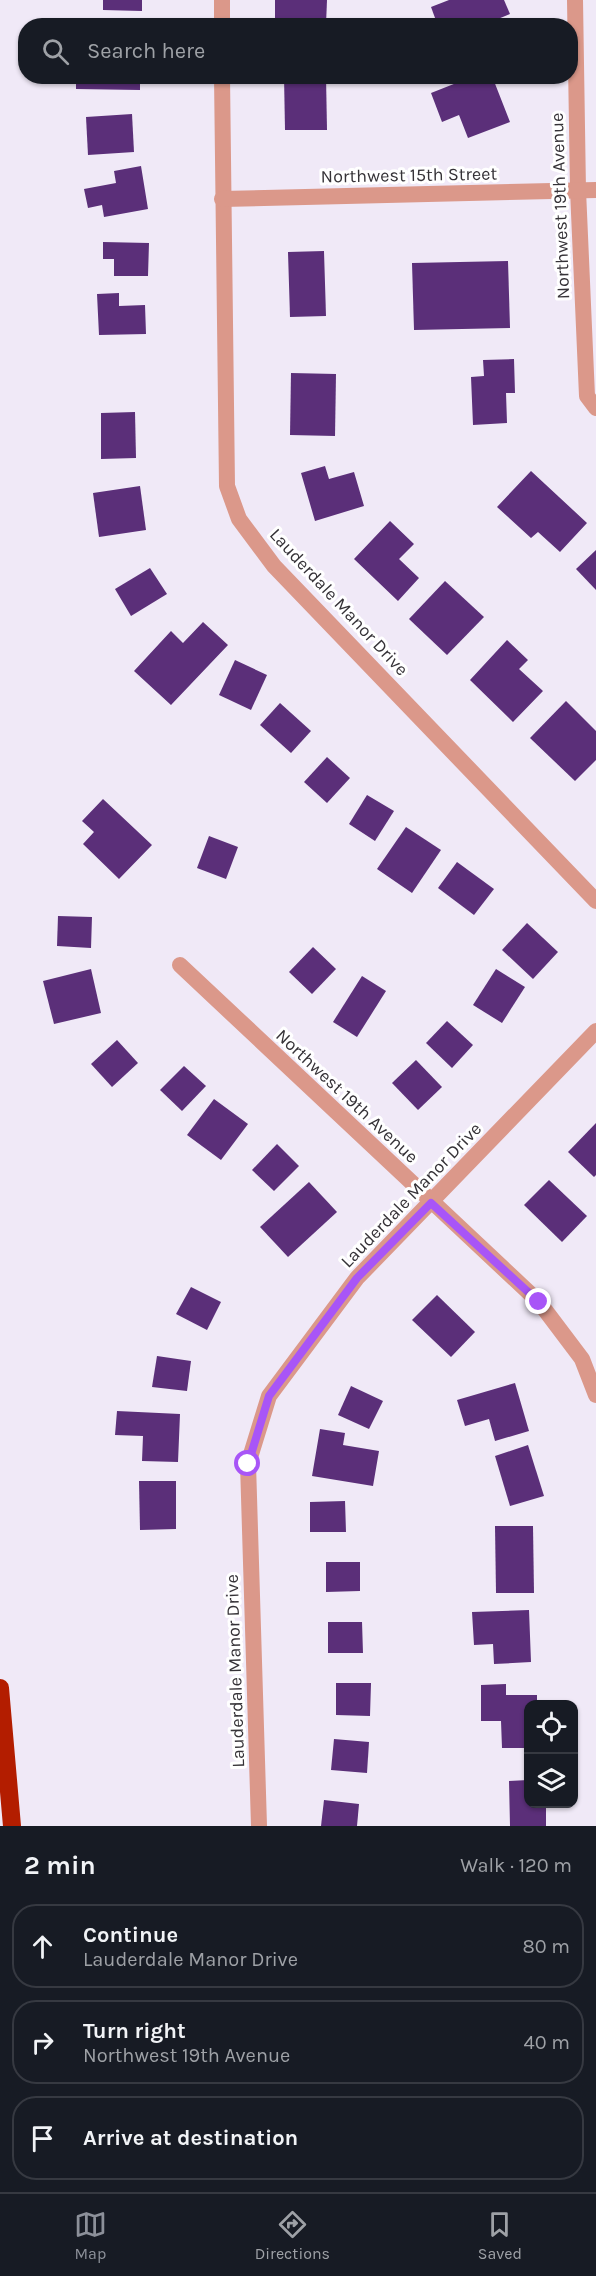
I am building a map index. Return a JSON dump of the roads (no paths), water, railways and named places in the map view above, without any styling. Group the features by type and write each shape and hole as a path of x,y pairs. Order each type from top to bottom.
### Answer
{"highway":[{"path":"0,1688 12,1826"}],"street":[{"path":"222,0 222,18"},
{"name":"Northwest 19th Avenue","path":"575,0 575,18"},
{"name":"Lauderdale Manor Drive","path":"222,84 227,486 239,519 274,566 596,901"},
{"name":"Northwest 19th Avenue","path":"576,84 578,190 587,396 596,408"},
{"name":"Northwest 15th Street","path":"222,199 596,190"},
{"name":"Northwest 19th Avenue","path":"180,964 431,1203 539,1302 582,1359 596,1395"},
{"name":"Lauderdale Manor Drive","path":"259,1826 248,1464 269,1396 357,1278 596,1032"}]}
